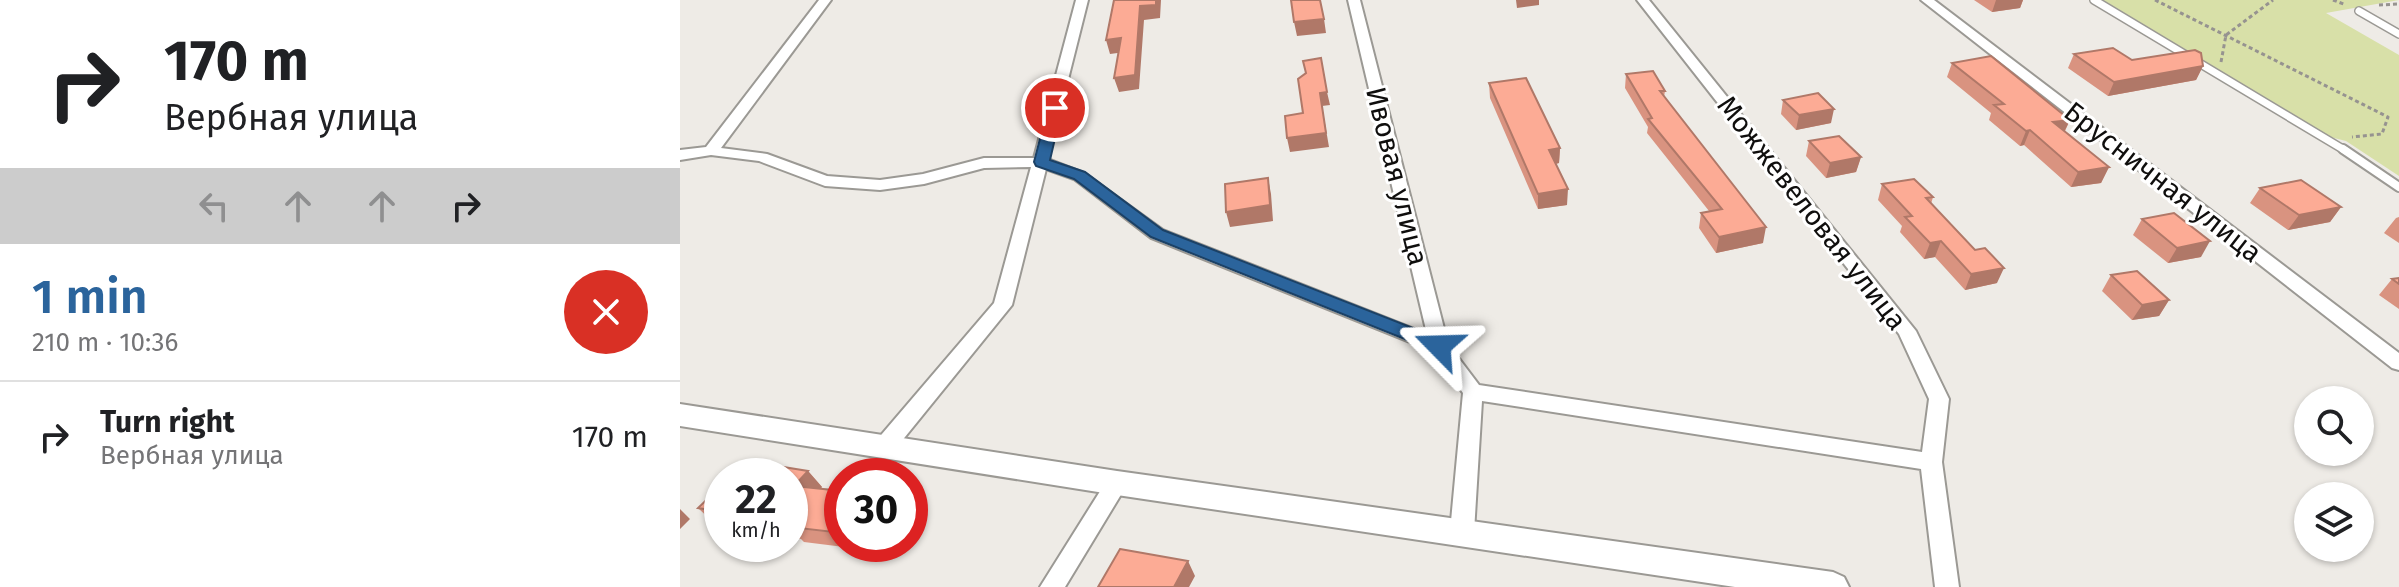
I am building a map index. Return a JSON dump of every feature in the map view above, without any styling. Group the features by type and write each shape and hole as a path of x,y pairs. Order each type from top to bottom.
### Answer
{"street":[{"path":"711,151 825,0"},
{"path":"884,447 1003,305 1082,0"},
{"name":"Ивовая улица","path":"1354,0 1439,346 1473,392"},
{"name":"Можжевеловая улица","path":"1643,0 1907,331 1939,399 1931,462 1947,587"},
{"name":"Брусничная улица","path":"1927,0 2399,363"},
{"path":"680,155 711,151 762,157 825,181 880,185 924,179 984,163 1041,162 1079,176 1157,234 1439,346"},
{"path":"1462,532 1473,392 1931,462"},
{"path":"680,415 1117,483 1833,587"},
{"path":"1052,587 1117,483"}],"lane":[{"path":"2094,0 2327,139 2399,187"},
{"path":"2359,11 2399,34"}],"path":[{"path":"2155,0 2388,117 2382,134 2327,139"},
{"path":"2219,75 2226,35 2273,0"}],"green space":[{"path":"2099,0 2399,0 2326,13 2399,55 2399,176 2346,141 2330,137"}],"building":[{"path":"1114,0 1156,0 1156,5 1140,6 1135,75 1114,78 1121,38 1106,40"},
{"path":"1291,0 1320,0 1324,19 1294,22"},
{"path":"2113,48 2132,60 2195,50 2201,53 2203,66 2114,82 2074,54"},
{"path":"1991,56 2070,120 2053,122 2109,167 2078,172 2030,130 2026,131 1994,105 2004,104 1952,63"},
{"path":"1321,58 1327,92 1320,93 1326,133 1287,138 1285,116 1303,113 1298,79 1306,73 1303,61"},
{"path":"1653,71 1665,91 1660,91 1766,227 1719,237 1701,213 1722,209 1648,119 1652,118 1626,74"},
{"path":"1526,78 1560,148 1549,150 1568,189 1538,194 1489,83"},
{"path":"1818,93 1834,109 1799,115 1783,100"},
{"path":"1839,136 1861,157 1830,163 1809,141"},
{"path":"1268,178 1270,205 1226,212 1225,184"},
{"path":"1914,179 1933,197 1926,198 1975,250 1985,248 2004,268 1971,274 1941,241 1930,243 1905,217 1912,216 1882,184"},
{"path":"2301,180 2341,207 2299,215 2260,188"},
{"path":"2174,213 2210,241 2177,248 2142,219"},
{"path":"2137,271 2169,300 2142,305 2111,275"},
{"path":"808,487 824,489 824,531 808,529"},
{"path":"1120,549 1188,561 1174,587 1098,587"}],"route":[{"path":"1055,108 1041,162 1079,176 1157,234 1439,346"}]}
